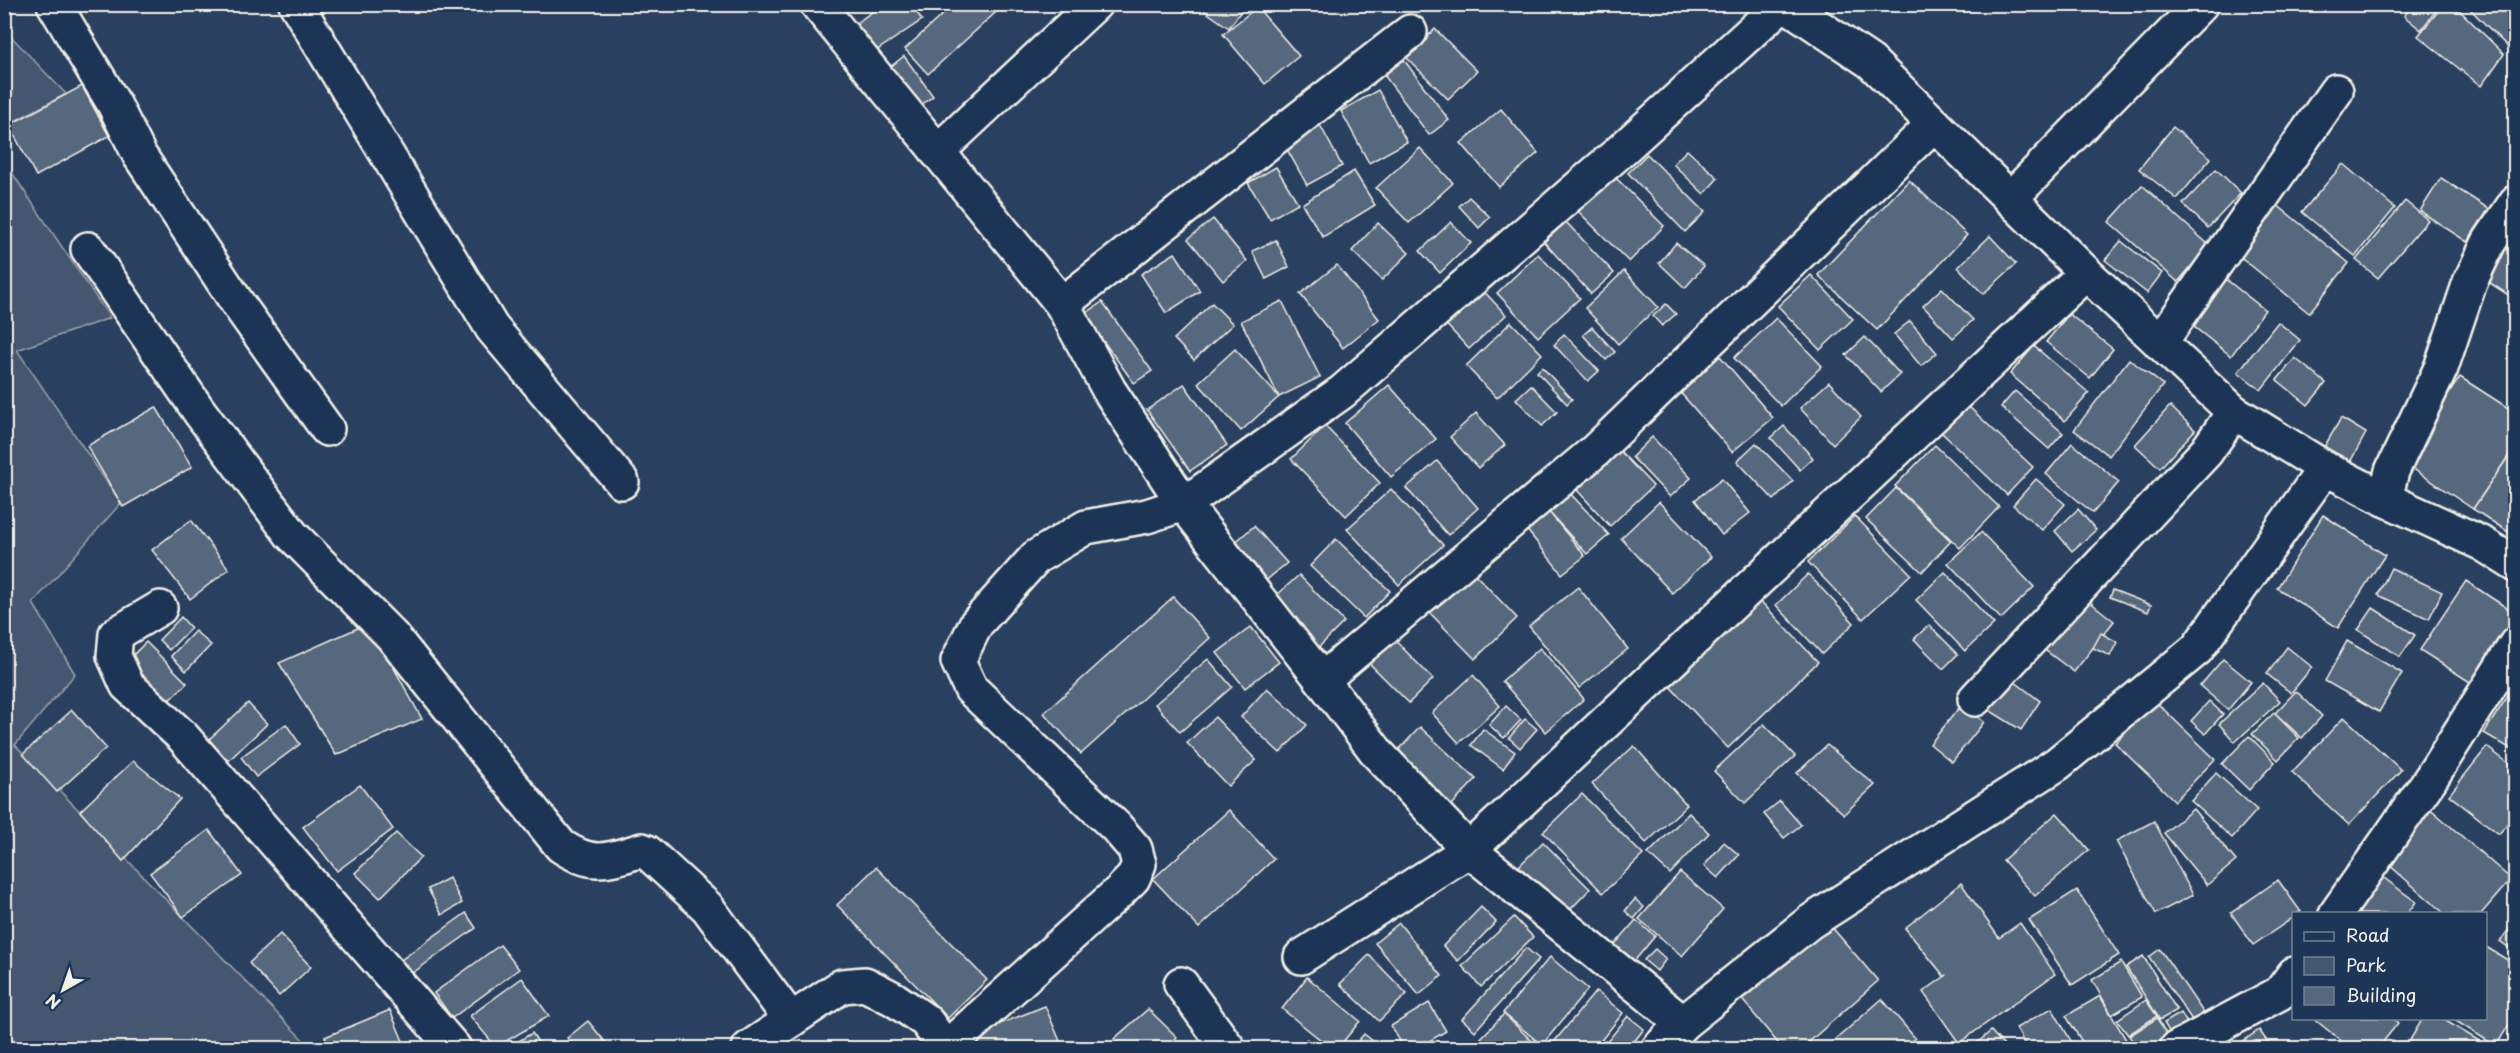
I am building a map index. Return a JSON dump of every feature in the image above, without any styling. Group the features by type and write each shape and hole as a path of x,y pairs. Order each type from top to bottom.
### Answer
{"street":[{"path":"54,4 114,104 140,156 238,304 327,429"},
{"path":"296,4 492,328 622,482"},
{"path":"817,4 1062,304 1109,390 1184,504 1378,754 1469,850 1683,1023"},
{"path":"937,152 1095,4"},
{"path":"749,1048 842,986 865,984 894,999 926,1021 946,1048 1133,878 1139,864 1134,849 1116,827 971,689 958,661 976,624 1036,557 1086,527 1148,516 1184,504 1342,392 1616,155 1783,4 1871,62 2086,273 2234,412 2325,468 2385,499 2483,544 2516,565"},
{"path":"2010,199 2201,4"},
{"path":"1062,304 1410,32"},
{"path":"2160,343 2336,91"},
{"path":"1322,680 1596,450 1934,124"},
{"path":"2385,499 2392,471 2441,368 2470,282 2489,242 2516,202"},
{"path":"88,249 199,411 291,534 393,637 561,846 588,860 608,861 642,850 647,852 707,907 791,1020"},
{"path":"1301,957 1469,850 2086,273"},
{"path":"1975,699 2206,452 2234,412"},
{"path":"1659,1048 1683,1023 1810,922 2057,764 2197,649 2325,468"},
{"path":"160,608 116,634 114,656 127,685 183,737 454,1048"},
{"path":"2337,912 2431,778 2516,644"},
{"path":"2177,1048 2280,993 2292,977"},
{"path":"1181,984 1228,1048"}],"green space":[{"path":"4,29 66,94 5,126 4,126"},
{"path":"4,161 110,318 17,350 121,503 33,603 75,674 15,745 311,1048 5,1048"}],"building":[{"path":"883,4 911,4 922,20 864,59 844,32"},
{"path":"954,4 1005,4 928,74 905,49"},
{"path":"1195,4 1246,4 1229,28"},
{"path":"2413,4 2441,4 2421,30 2404,16"},
{"path":"2444,4 2453,4 2504,54 2481,86 2418,36"},
{"path":"2465,4 2499,4 2516,20 2516,50 2513,52"},
{"path":"1257,7 1299,56 1265,84 1223,34"},
{"path":"1435,29 1477,71 1448,99 1406,57"},
{"path":"1395,48 1449,120 1429,135 1375,63"},
{"path":"904,56 933,96 917,108 888,69"},
{"path":"82,86 109,136 36,176 9,125"},
{"path":"1378,90 1407,142 1369,163 1341,111"},
{"path":"1501,109 1538,153 1499,187 1461,143"},
{"path":"1319,123 1342,166 1307,185 1283,142"},
{"path":"2173,127 2211,158 2177,199 2139,169"},
{"path":"1420,148 1453,183 1409,223 1376,188"},
{"path":"1687,150 1718,178 1704,194 1673,164"},
{"path":"1647,154 1705,212 1685,232 1628,173"},
{"path":"2343,164 2395,208 2355,256 2302,212"},
{"path":"1276,167 1298,203 1270,219 1248,183"},
{"path":"2216,169 2241,193 2208,228 2183,204"},
{"path":"1354,171 1375,205 1323,237 1302,204"},
{"path":"1609,171 1664,226 1629,262 1574,207"},
{"path":"2441,178 2489,209 2467,242 2420,211"},
{"path":"1909,180 1967,235 1877,330 1818,275"},
{"path":"2142,185 2209,245 2178,282 2109,222"},
{"path":"1469,197 1490,217 1479,228 1459,206"},
{"path":"2405,201 2428,220 2378,278 2356,260"},
{"path":"2277,205 2349,263 2309,313 2237,254"},
{"path":"2516,218 2516,300 2478,275"},
{"path":"1213,219 1247,261 1223,281 1188,239"},
{"path":"1451,222 1471,243 1440,273 1420,251"},
{"path":"1566,222 1614,273 1591,294 1544,242"},
{"path":"1378,223 1409,253 1382,280 1352,251"},
{"path":"1990,236 2016,264 1983,294 1958,267"},
{"path":"1276,240 1289,267 1266,279 1252,251"},
{"path":"2121,241 2162,273 2147,293 2105,260"},
{"path":"1676,243 1704,266 1685,288 1659,263"},
{"path":"1175,253 1200,291 1166,313 1141,274"},
{"path":"1538,254 1580,298 1538,337 1497,293"},
{"path":"1337,265 1379,319 1343,348 1300,294"},
{"path":"1624,271 1658,307 1618,344 1585,308"},
{"path":"2219,274 2265,310 2231,356 2184,319"},
{"path":"1811,275 1853,319 1820,350 1778,306"},
{"path":"1479,286 1506,315 1469,349 1442,320"},
{"path":"1942,288 1973,320 1953,338 1923,306"},
{"path":"1282,301 1320,377 1279,397 1241,321"},
{"path":"1102,302 1152,371 1134,383 1084,315"},
{"path":"1212,303 1233,324 1194,360 1174,339"},
{"path":"1666,304 1676,314 1662,326 1653,316"},
{"path":"2069,314 2113,349 2090,378 2046,342"},
{"path":"1776,318 1822,366 1781,406 1734,358"},
{"path":"1910,321 1937,353 1921,366 1894,334"},
{"path":"1511,322 1542,354 1497,398 1466,366"},
{"path":"2278,322 2300,340 2261,390 2238,372"},
{"path":"1592,327 1615,352 1606,360 1583,335"},
{"path":"1564,334 1599,371 1588,381 1554,345"},
{"path":"1865,337 1900,374 1881,392 1846,355"},
{"path":"2034,346 2089,393 2065,421 2010,374"},
{"path":"1235,349 1279,397 1241,431 1198,383"},
{"path":"1720,356 1773,418 1732,452 1679,391"},
{"path":"2295,358 2326,383 2308,405 2277,380"},
{"path":"2129,359 2163,385 2109,456 2074,430"},
{"path":"1542,367 1572,399 1567,404 1537,372"},
{"path":"2460,377 2516,413 2516,445 2473,509 2403,462"},
{"path":"1829,382 1861,417 1833,444 1800,408"},
{"path":"1184,384 1227,445 1190,471 1147,410"},
{"path":"1389,385 1436,439 1391,477 1345,423"},
{"path":"1531,385 1557,412 1542,426 1516,399"},
{"path":"2015,391 2063,433 2049,449 2001,407"},
{"path":"1967,405 2033,467 2007,495 1941,432"},
{"path":"2170,406 2195,430 2160,468 2135,445"},
{"path":"156,407 192,467 123,507 87,446"},
{"path":"1476,413 1505,445 1478,468 1450,437"},
{"path":"2341,418 2366,433 2349,464 2323,449"},
{"path":"1325,426 1380,483 1346,516 1291,459"},
{"path":"1784,426 1813,458 1800,470 1771,438"},
{"path":"1652,437 1691,478 1670,497 1632,457"},
{"path":"1756,443 1793,481 1774,500 1737,461"},
{"path":"2072,443 2119,482 2093,513 2046,474"},
{"path":"1935,445 1999,507 1960,548 1895,486"},
{"path":"2516,445 2516,537 2473,509"},
{"path":"1620,451 1653,486 1610,526 1577,490"},
{"path":"1437,461 1478,508 1448,535 1406,488"},
{"path":"1722,479 1750,513 1722,535 1695,500"},
{"path":"2036,479 2065,504 2042,530 2013,505"},
{"path":"1896,488 1951,541 1922,572 1866,519"},
{"path":"1391,489 1443,545 1399,585 1347,529"},
{"path":"1567,490 1609,535 1587,554 1546,509"},
{"path":"1659,502 1711,557 1672,593 1621,538"},
{"path":"2078,509 2096,530 2072,551 2055,531"},
{"path":"1549,512 1585,556 1562,574 1527,530"},
{"path":"2323,515 2385,555 2338,628 2277,588"},
{"path":"1855,516 1911,574 1863,619 1808,562"},
{"path":"191,520 229,569 190,599 152,550"},
{"path":"1254,526 1287,563 1257,588 1225,551"},
{"path":"1981,532 2034,587 2001,619 1948,563"},
{"path":"1336,539 1390,591 1364,618 1310,566"},
{"path":"2391,568 2442,592 2429,619 2378,595"},
{"path":"1472,571 1517,618 1475,659 1429,612"},
{"path":"1945,572 1994,624 1965,651 1916,600"},
{"path":"1808,574 1854,623 1822,654 1776,605"},
{"path":"1299,575 1344,622 1315,651 1268,603"},
{"path":"2466,581 2516,614 2516,618 2473,684 2420,650"},
{"path":"1578,587 1628,649 1579,688 1529,626"},
{"path":"2113,590 2151,605 2148,612 2110,597"},
{"path":"1751,591 1818,662 1728,748 1661,677"},
{"path":"1173,597 1210,638 1081,754 1044,713"},
{"path":"2085,598 2114,621 2074,672 2045,650"},
{"path":"2373,608 2415,635 2400,657 2358,630"},
{"path":"181,617 191,628 169,650 159,640"},
{"path":"369,623 422,719 336,755 279,663"},
{"path":"1929,625 1958,654 1943,669 1914,639"},
{"path":"1251,627 1279,662 1245,688 1217,653"},
{"path":"195,631 211,645 186,671 171,656"},
{"path":"1387,632 1433,679 1409,703 1363,657"},
{"path":"2101,633 2117,642 2110,656 2093,648"},
{"path":"2347,641 2402,673 2379,712 2325,681"},
{"path":"146,642 187,683 166,703 126,662"},
{"path":"2287,647 2312,667 2291,693 2267,674"},
{"path":"1540,648 1584,699 1546,732 1502,681"},
{"path":"1208,659 1232,687 1180,732 1155,704"},
{"path":"2223,659 2251,682 2228,710 2200,686"},
{"path":"1473,675 1500,706 1459,743 1432,713"},
{"path":"2006,675 2040,701 2021,730 1989,710"},
{"path":"2263,683 2280,701 2235,742 2219,724"},
{"path":"2516,683 2516,752 2484,733"},
{"path":"1267,688 1307,725 1280,753 1241,717"},
{"path":"2296,691 2322,716 2302,738 2275,713"},
{"path":"2155,701 2215,759 2175,801 2115,743"},
{"path":"2209,701 2223,714 2205,734 2191,721"},
{"path":"248,703 267,724 224,765 204,744"},
{"path":"1962,704 1984,722 1952,762 1930,744"},
{"path":"1506,706 1521,720 1504,738 1489,725"},
{"path":"72,710 106,748 57,792 23,754"},
{"path":"2274,713 2299,738 2278,760 2252,734"},
{"path":"1215,717 1256,760 1228,786 1187,743"},
{"path":"2344,717 2401,770 2349,825 2292,772"},
{"path":"1525,719 1537,729 1520,748 1509,738"},
{"path":"286,724 300,744 256,777 241,757"},
{"path":"1764,724 1795,756 1745,803 1714,771"},
{"path":"1420,727 1476,779 1451,806 1395,754"},
{"path":"1483,729 1515,752 1503,769 1471,745"},
{"path":"2249,736 2275,762 2249,790 2222,764"},
{"path":"1827,745 1875,785 1844,814 1797,773"},
{"path":"1634,746 1687,805 1646,843 1592,784"},
{"path":"2487,747 2516,769 2516,813 2499,834 2449,795"},
{"path":"133,761 180,799 123,861 80,811"},
{"path":"2216,773 2257,810 2232,838 2191,801"},
{"path":"360,785 393,829 337,871 303,827"},
{"path":"1582,794 1643,855 1603,893 1543,832"},
{"path":"1780,801 1801,825 1784,838 1764,814"},
{"path":"2426,805 2511,879 2483,912 2443,912 2380,857"},
{"path":"2193,809 2236,861 2207,885 2164,833"},
{"path":"1229,810 1274,859 1199,928 1153,879"},
{"path":"1689,813 1709,833 1670,874 1648,854"},
{"path":"2057,813 2089,850 2035,896 2003,860"},
{"path":"2154,821 2193,895 2156,914 2116,841"},
{"path":"209,830 242,875 183,917 150,873"},
{"path":"396,833 421,857 380,898 355,873"},
{"path":"1543,842 1590,889 1567,913 1519,866"},
{"path":"1724,842 1739,855 1718,878 1704,866"},
{"path":"876,867 987,980 948,1018 837,905"},
{"path":"1680,872 1723,909 1682,956 1639,919"},
{"path":"2376,872 2416,902 2408,912 2347,912"},
{"path":"449,878 462,903 442,915 428,889"},
{"path":"2278,880 2301,912 2292,912 2292,918 2253,945 2231,913"},
{"path":"1961,883 1999,938 2020,923 2055,974 1959,1043 1923,992 1947,975 1944,976 1905,928"},
{"path":"2077,890 2119,955 2072,985 2029,920"},
{"path":"1635,899 1644,907 1634,919 1625,911"},
{"path":"1481,907 1496,922 1458,961 1443,946"},
{"path":"466,913 476,928 411,974 401,960"},
{"path":"1514,917 1533,937 1481,987 1462,966"},
{"path":"1636,920 1655,936 1632,964 1612,948"},
{"path":"2516,920 2516,953 2500,941"},
{"path":"1399,923 1442,976 1419,995 1375,943"},
{"path":"1830,925 1878,981 1802,1048 1782,1048 1735,991"},
{"path":"280,934 311,967 279,996 249,963"},
{"path":"500,945 519,969 452,1018 434,993"},
{"path":"1526,948 1539,959 1475,1031 1462,1019"},
{"path":"2487,948 2516,965 2516,1013 2496,1046 2454,1020 2487,1020"},
{"path":"1655,949 1666,959 1657,971 1644,960"},
{"path":"2160,949 2205,1015 2194,1023 2149,957"},
{"path":"1369,955 1407,994 1379,1021 1340,984"},
{"path":"2143,956 2177,1010 2160,1020 2126,967"},
{"path":"1550,957 1588,989 1542,1045 1503,1013"},
{"path":"2121,962 2142,997 2112,1015 2092,980"},
{"path":"1307,977 1360,1021 1338,1048 1331,1048 1282,1009"},
{"path":"522,978 549,1016 496,1047 470,1016"},
{"path":"1596,991 1623,1013 1595,1048 1549,1048"},
{"path":"2100,996 2131,1048 2086,1048 2066,1016"},
{"path":"1882,999 1915,1038 1903,1048 1826,1048"},
{"path":"2146,1000 2157,1016 2128,1035 2117,1020"},
{"path":"1429,1003 1446,1031 1418,1048 1404,1048 1391,1026"},
{"path":"1045,1006 1060,1041 1042,1048 981,1048 975,1034"},
{"path":"2052,1008 2075,1048 2027,1048 2016,1028"},
{"path":"1148,1009 1177,1037 1167,1048 1120,1048 1114,1039"},
{"path":"390,1010 403,1041 385,1048 330,1048 325,1037"},
{"path":"2181,1013 2190,1028 2173,1038 2164,1023"},
{"path":"1504,1014 1539,1048 1488,1048 1479,1040"},
{"path":"1628,1016 1644,1029 1629,1048 1602,1048"},
{"path":"2157,1018 2168,1037 2149,1048 2138,1048 2129,1036"},
{"path":"2315,1020 2395,1020 2398,1023 2378,1048 2350,1048"},
{"path":"2422,1020 2444,1020 2491,1048 2408,1048 2406,1047"},
{"path":"588,1021 606,1043 600,1048 576,1048 567,1038"},
{"path":"2259,1030 2272,1048 2233,1048"},
{"path":"1991,1031 2006,1048 1981,1048 1977,1043"},
{"path":"532,1033 542,1048 507,1048"},
{"path":"1364,1034 1382,1048 1352,1048"},
{"path":"1307,1039 1314,1048 1297,1048"}]}
